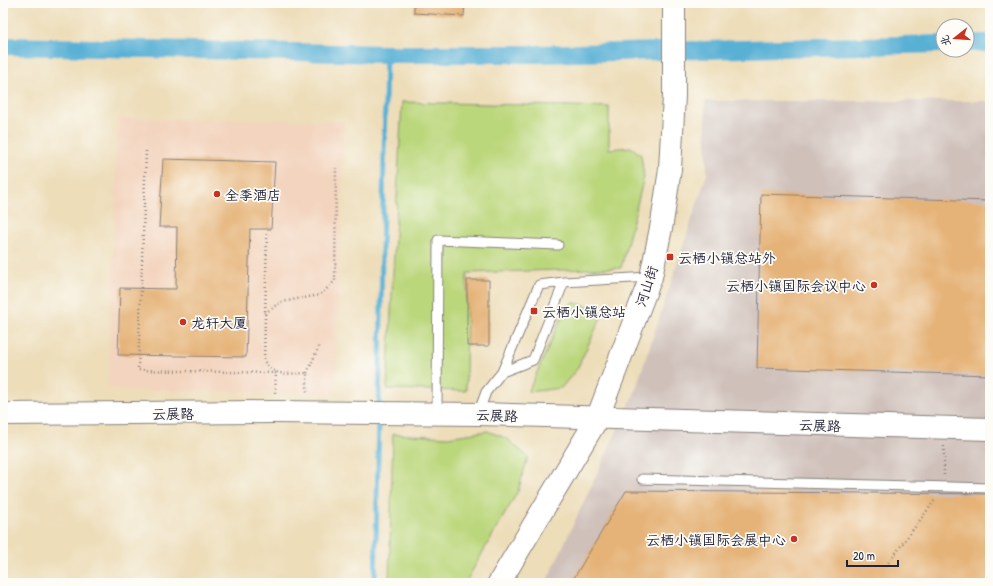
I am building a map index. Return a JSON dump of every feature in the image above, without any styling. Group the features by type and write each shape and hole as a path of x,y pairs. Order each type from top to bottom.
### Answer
{"street":[{"name":"河山街","path":"499,583 597,419 651,277 662,223 670,169 674,96 674,10"},
{"name":"云展路","path":"3,414 478,414 597,419 990,429"}],"lane":[{"path":"437,414 438,240 558,245"},
{"path":"478,414 486,392 502,372 539,285 564,282 651,277"},
{"path":"502,372 533,360 564,282"},
{"path":"642,479 990,488"}],"path":[{"path":"146,150 138,370 307,374"},
{"path":"264,313 281,302 320,295 335,281 336,168"},
{"path":"267,234 264,360 267,366 276,373"},
{"path":"308,413 307,374 320,344"},
{"path":"276,373 276,380"}],"shaded area":[{"path":"705,101 990,101 990,583 546,583 634,394 707,174"},
{"path":"118,118 344,121 335,394 108,389"}],"green space":[{"path":"402,102 609,107 609,149 631,147 641,155 644,177 621,268 467,273 466,391 387,389"},
{"path":"572,302 604,311 577,369 561,388 528,392 565,310"},
{"path":"487,431 506,438 528,457 518,491 465,583 389,583 393,434 448,437"}],"building":[{"path":"414,3 455,5 455,3 465,3 464,16 414,13"},
{"name":"龙轩大厦","path":"163,159 275,162 271,229 250,229 246,357 118,355 120,288 176,289 177,227 159,227"},
{"name":"云栖小镇国际会议中心","path":"761,194 990,201 990,375 757,368"},
{"path":"467,280 489,280 489,346 467,346"},
{"name":"云栖小镇国际会展中心","path":"626,491 990,494 990,583 571,583"}],"waterway":[{"path":"975,43 990,43"},
{"path":"3,46 386,54 536,54 935,44"},
{"path":"379,408 386,54"},
{"path":"375,583 379,418"}],"place":[{"name":"全季酒店","path":"217,194"},
{"name":"云栖小镇总站外","path":"670,257"},
{"name":"云栖小镇国际会议中心","path":"874,285"},
{"name":"云栖小镇总站","path":"534,311"},
{"name":"龙轩大厦","path":"183,322"},
{"name":"云栖小镇国际会展中心","path":"794,539"}]}
